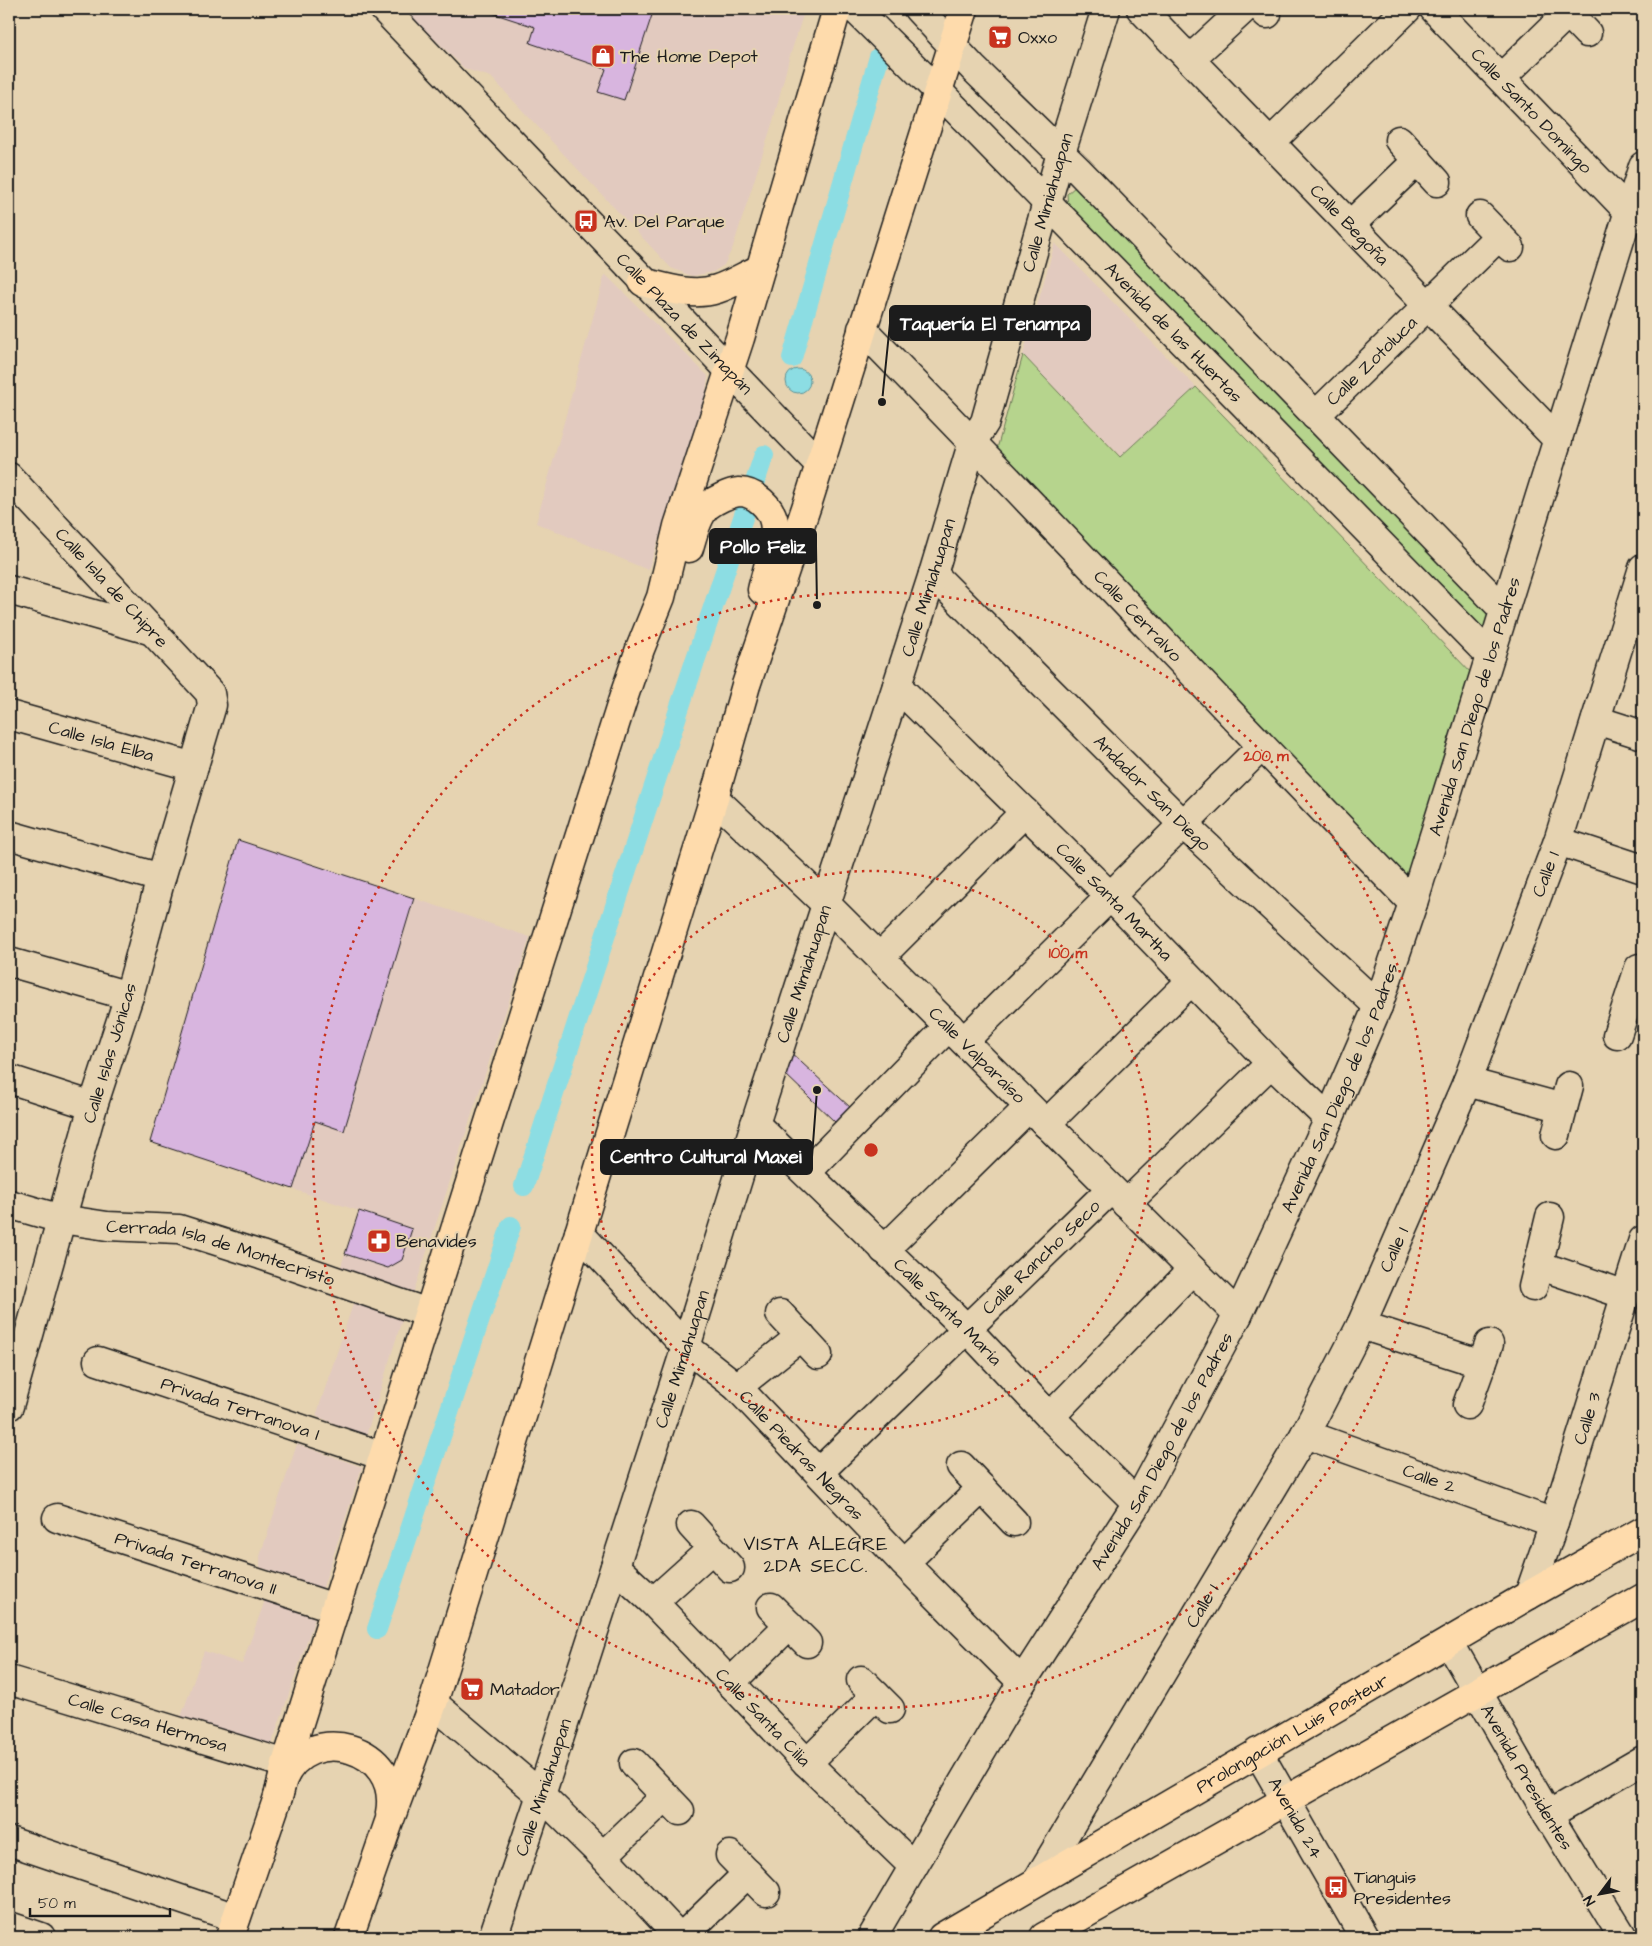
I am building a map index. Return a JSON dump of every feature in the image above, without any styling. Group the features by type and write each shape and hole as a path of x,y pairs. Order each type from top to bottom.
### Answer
{"main road":[{"path":"278,1798 286,1764 623,699 640,649 661,597 678,526 760,268 837,9"},
{"path":"349,1937 388,1822 433,1703 714,798 746,685 820,465 964,9"},
{"path":"643,282 681,291 716,290 760,268"},
{"path":"661,597 684,560 698,519 706,507 718,499 749,496 771,513 775,524 774,538 747,656 746,685"},
{"name":"Prolongación Luis Pasteur","path":"942,1937 1529,1595 1643,1531"},
{"path":"1044,1937 1643,1598"},
{"path":"233,1928 284,1778 295,1762 312,1750 331,1746 351,1748 368,1756 381,1769 389,1785 392,1804 388,1822"}],"street":[{"name":"Calle Plaza de Zimapán","path":"384,9 410,21 643,282 820,465"},
{"name":"Avenida de las Huertas","path":"855,9 938,91 1490,656"},
{"path":"918,9 952,46 1061,153 1504,610"},
{"name":"Calle Mimiahuapan","path":"493,1937 541,1796 686,1347 755,1124 933,574 973,442 985,422 1046,202 1106,9"},
{"name":"Calle Begoña","path":"1141,9 1558,440"},
{"path":"1270,143 1407,9"},
{"name":"Calle Santo Domingo","path":"1434,9 1629,212"},
{"path":"1190,59 1258,10"},
{"path":"1501,78 1566,11 1587,33"},
{"path":"1399,140 1437,182"},
{"path":"1350,225 1418,160"},
{"name":"Avenida San Diego de los Padres","path":"872,1937 1022,1682 1137,1503 1238,1315 1329,1119 1378,1006 1413,902 1643,166"},
{"name":"Calle Zotoluca","path":"1315,416 1427,305 1505,242 1480,216"},
{"name":"Calle Cerralvo","path":"862,329 973,442 1261,747 1413,902"},
{"name":"Calle Isla de Chipre","path":"9,477 153,630 210,693 212,699"},
{"name":"Calle 1","path":"1037,1881 1305,1434 1361,1325 1467,1082 1558,841 1643,568"},
{"name":"Andador San Diego","path":"933,574 1182,824 1378,1006"},
{"path":"9,590 153,630"},
{"name":"Calle Santa Martha","path":"897,686 1110,896 1271,1063 1329,1119"},
{"name":"Calle Islas Jónicas","path":"9,1406 19,1328 61,1219 93,1106 129,996 161,878 211,712 212,699"},
{"name":"Calle Isla Elba","path":"9,715 194,767"},
{"path":"1596,720 1643,735"},
{"path":"807,1172 956,1034 1110,896 1261,747"},
{"name":"Calle Valparaíso","path":"714,798 880,957 1238,1315"},
{"path":"880,957 1025,812"},
{"path":"9,835 161,878"},
{"path":"1558,841 1643,869"},
{"path":"9,962 129,996"},
{"path":"1629,1021 1639,968"},
{"path":"884,1250 1191,981"},
{"name":"Calle Rancho Seco","path":"819,1472 967,1328 1271,1063"},
{"path":"9,1079 93,1106"},
{"path":"1467,1082 1566,1097 1556,1135"},
{"name":"Calle Santa María","path":"755,1124 967,1328 1050,1417 1137,1503"},
{"name":"Cerrada Isla de Montecristo","path":"9,1204 61,1219 107,1226 179,1229 261,1255 428,1313"},
{"path":"1550,1217 1536,1276 1626,1295"},
{"name":"Calle Piedras Negras","path":"579,1232 686,1347 737,1387 904,1563 1022,1682"},
{"name":"Calle 3","path":"1529,1595 1554,1523 1643,1240"},
{"path":"1050,1417 1192,1270"},
{"path":"737,1387 809,1345 780,1314"},
{"path":"1361,1325 1485,1354 1468,1405"},
{"name":"Privada Terranova I","path":"98,1361 383,1456"},
{"name":"Calle 2","path":"1305,1434 1554,1523"},
{"path":"961,1466 1014,1522"},
{"path":"904,1563 982,1488"},
{"name":"Privada Terranova II","path":"57,1518 335,1608"},
{"path":"653,1602 721,1558 691,1525"},
{"name":"Calle Santa Cilia","path":"615,1567 653,1602 807,1762 913,1866"},
{"path":"730,1683 789,1625"},
{"name":"Avenida Presidentes","path":"1449,1642 1548,1815 1624,1937"},
{"name":"Calle Casa Hermosa","path":"9,1680 286,1764"},
{"path":"807,1762 876,1695"},
{"path":"433,1703 541,1796 603,1856 681,1937 739,1864 766,1892"},
{"name":"Avenida 24","path":"1258,1752 1364,1937"},
{"path":"1548,1815 1643,1760"},
{"path":"603,1856 673,1803 634,1763"},
{"path":"9,1841 233,1928"},
{"path":"9,1926 41,1937"},
{"path":"1624,1937 1643,1927"}],"shaded area":[{"path":"404,9 805,9 789,59 773,121 733,247 724,265 713,272 692,276 671,268 491,77 465,69"},
{"path":"1055,243 1196,387 1121,457 1023,355"},
{"path":"605,274 708,376 704,407 648,570 536,523"},
{"path":"238,840 530,937 413,1294 340,1269 359,1211 150,1142"},
{"path":"354,1301 392,1313 402,1320 366,1436 316,1416"},
{"path":"297,1444 362,1467 322,1590 260,1567 260,1556"},
{"path":"265,1600 315,1618 269,1752 180,1720 204,1651 242,1664"}],"green space":[{"path":"1076,186 1490,604 1483,638 1068,208 1067,194"},
{"path":"1023,355 1120,457 1196,387 1476,678 1409,889 995,456"}],"water":[{"path":"798,369 807,372 810,381 807,390 798,393 789,390 786,381 789,372"}],"building":[{"name":"The Home Depot","path":"480,9 654,9 624,100 598,92 606,69 530,43 535,27"},
{"path":"238,840 414,898 344,1131 315,1121 293,1189 150,1142"},
{"path":"789,1051 851,1108 836,1123 783,1072"},
{"name":"Benavides","path":"359,1211 412,1229 402,1260 388,1268 345,1254"}],"waterway":[{"path":"792,358 879,57"},
{"path":"524,1186 764,455"},
{"path":"377,1629 511,1226"}],"place":[{"name":"Oxxo","path":"1000,37"},
{"name":"The Home Depot","path":"603,56"},
{"name":"Av. Del Parque","path":"586,221"},
{"name":"Taquería El Tenampa","path":"882,402"},
{"name":"Pollo Feliz","path":"817,605"},
{"name":"Centro Cultural Maxei","path":"817,1090"},
{"name":"Benavides","path":"379,1241"},
{"name":"Matador","path":"472,1689"},
{"name":"Tianguis Presidentes","path":"1336,1887"}],"district":[{"name":"VISTA ALEGRE 2DA SECC.","path":"816,1555"}]}
